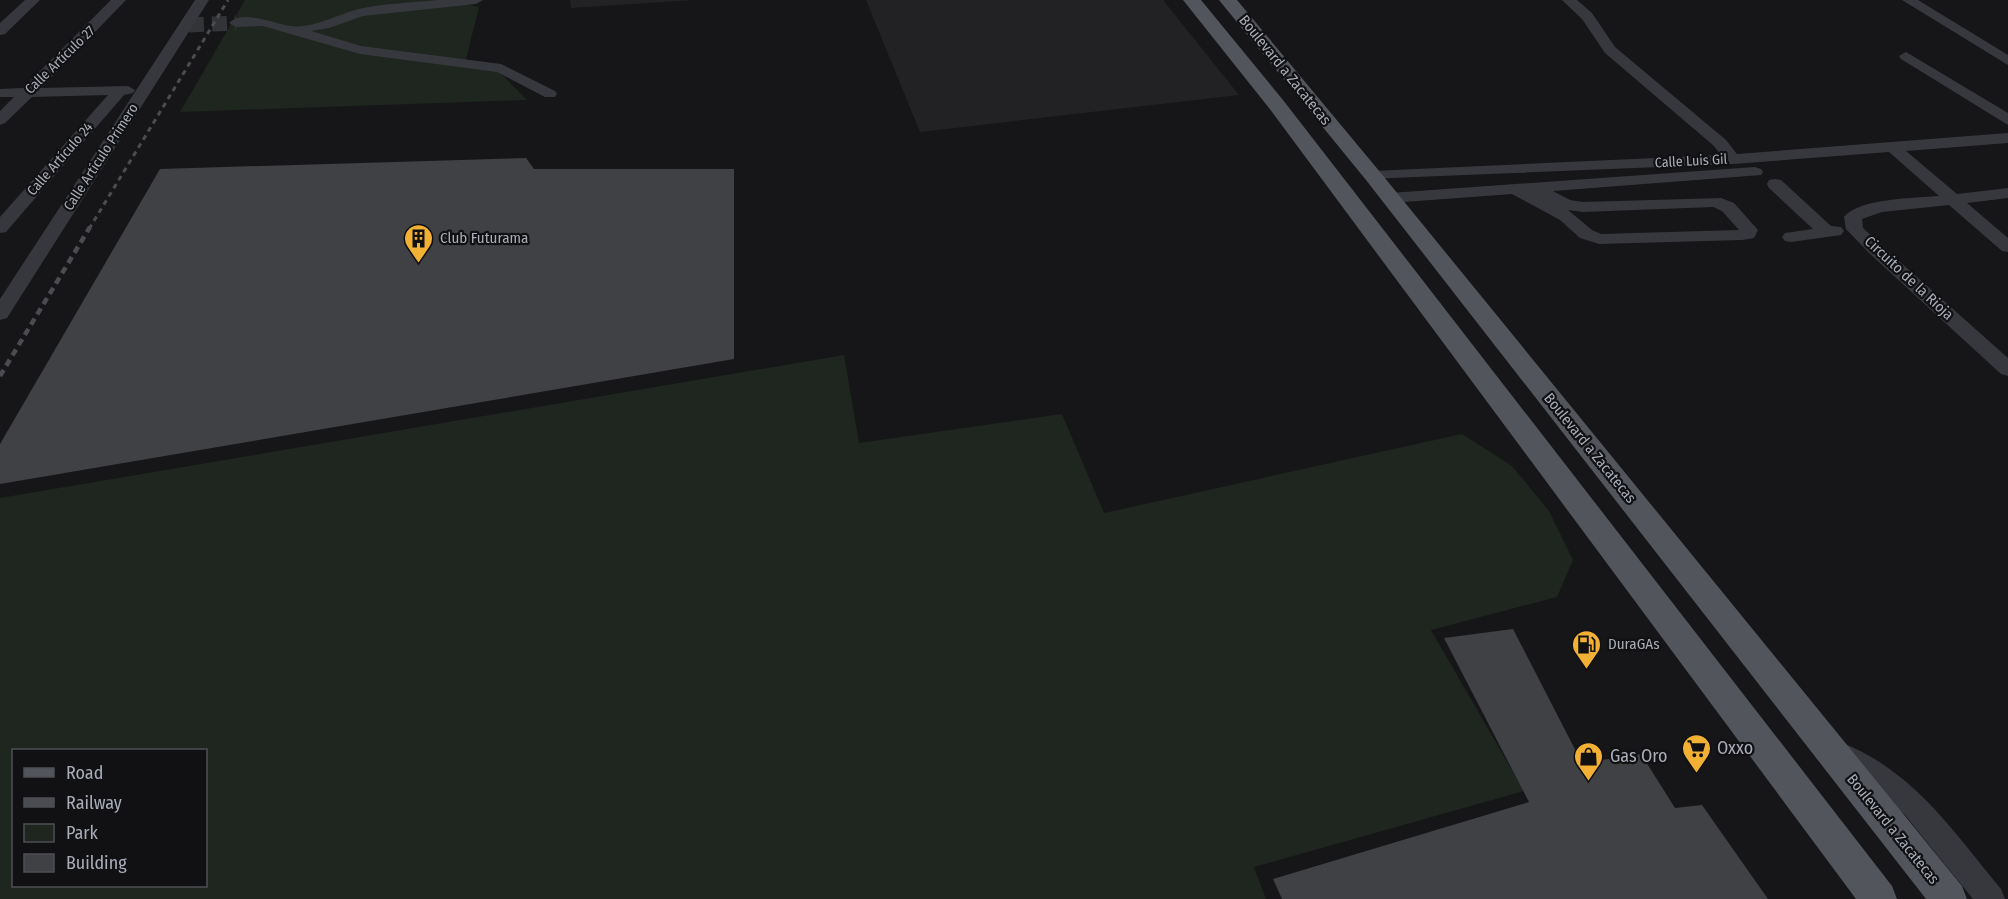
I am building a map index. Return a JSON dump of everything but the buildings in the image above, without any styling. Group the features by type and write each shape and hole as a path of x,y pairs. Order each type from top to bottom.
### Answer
{"main road":[{"name":"Boulevard a Zacatecas","path":"1192,0 1276,104 1656,608 1879,899"},
{"name":"Boulevard a Zacatecas","path":"1228,0 1373,176 1949,899"}],"street":[{"path":"0,31 33,0"},
{"name":"Calle Artículo 27","path":"0,120 119,0"},
{"name":"Calle Artículo Primero","path":"0,314 202,0"},
{"path":"288,31 324,24 361,12 476,0"},
{"path":"1569,0 1587,16 1610,50 1720,143 1733,159"},
{"path":"1909,0 2008,61"},
{"path":"236,23 264,22 288,31 360,50 501,68 550,94"},
{"path":"1906,56 2008,120"},
{"name":"Calle Artículo 24","path":"0,228 120,90"},
{"path":"0,93 144,90"},
{"name":"Calle Luis Gil","path":"1390,198 1536,189 1904,152 2008,138"},
{"path":"1904,152 1925,158 2008,150"},
{"path":"1904,152 1962,198 2008,228"},
{"name":"Calle Luis Gil","path":"1373,176 1904,152"},
{"path":"1925,158 2008,247"},
{"path":"58,162 98,162"},
{"path":"1516,190 1566,216 1586,234 1599,239 1742,235 1748,234 1749,230 1728,207 1714,202 1582,207 1566,205 1536,189 1521,170"},
{"path":"1775,184 1827,232"},
{"name":"Circuito de la Rioja","path":"2008,193 1863,212 1853,217 1856,228 2008,369"},
{"path":"1642,205 1664,237"},
{"path":"1791,237 1856,228"},
{"path":"1828,747 1877,773 1915,806 1991,899"}],"shaded area":[{"path":"570,0 695,0 571,8"},
{"path":"866,0 1163,0 1239,95 920,132"}],"green space":[{"path":"245,0 450,0 479,7 466,59 498,71 527,100 180,112"},
{"path":"844,355 859,443 1062,414 1104,513 1462,434 1512,466 1549,511 1573,560 1557,597 1431,630 1524,791 1254,867 1266,899 0,899 0,498"}],"tunnel":[{"path":"189,25 236,23"}],"railway":[{"path":"89,229 228,0"},
{"path":"0,376 90,227"}],"place":[{"name":"Club Futurama","path":"419,264"},
{"name":"DuraGAs","path":"1587,670"},
{"name":"Oxxo","path":"1696,774"},
{"name":"Gas Oro","path":"1589,782"}]}
